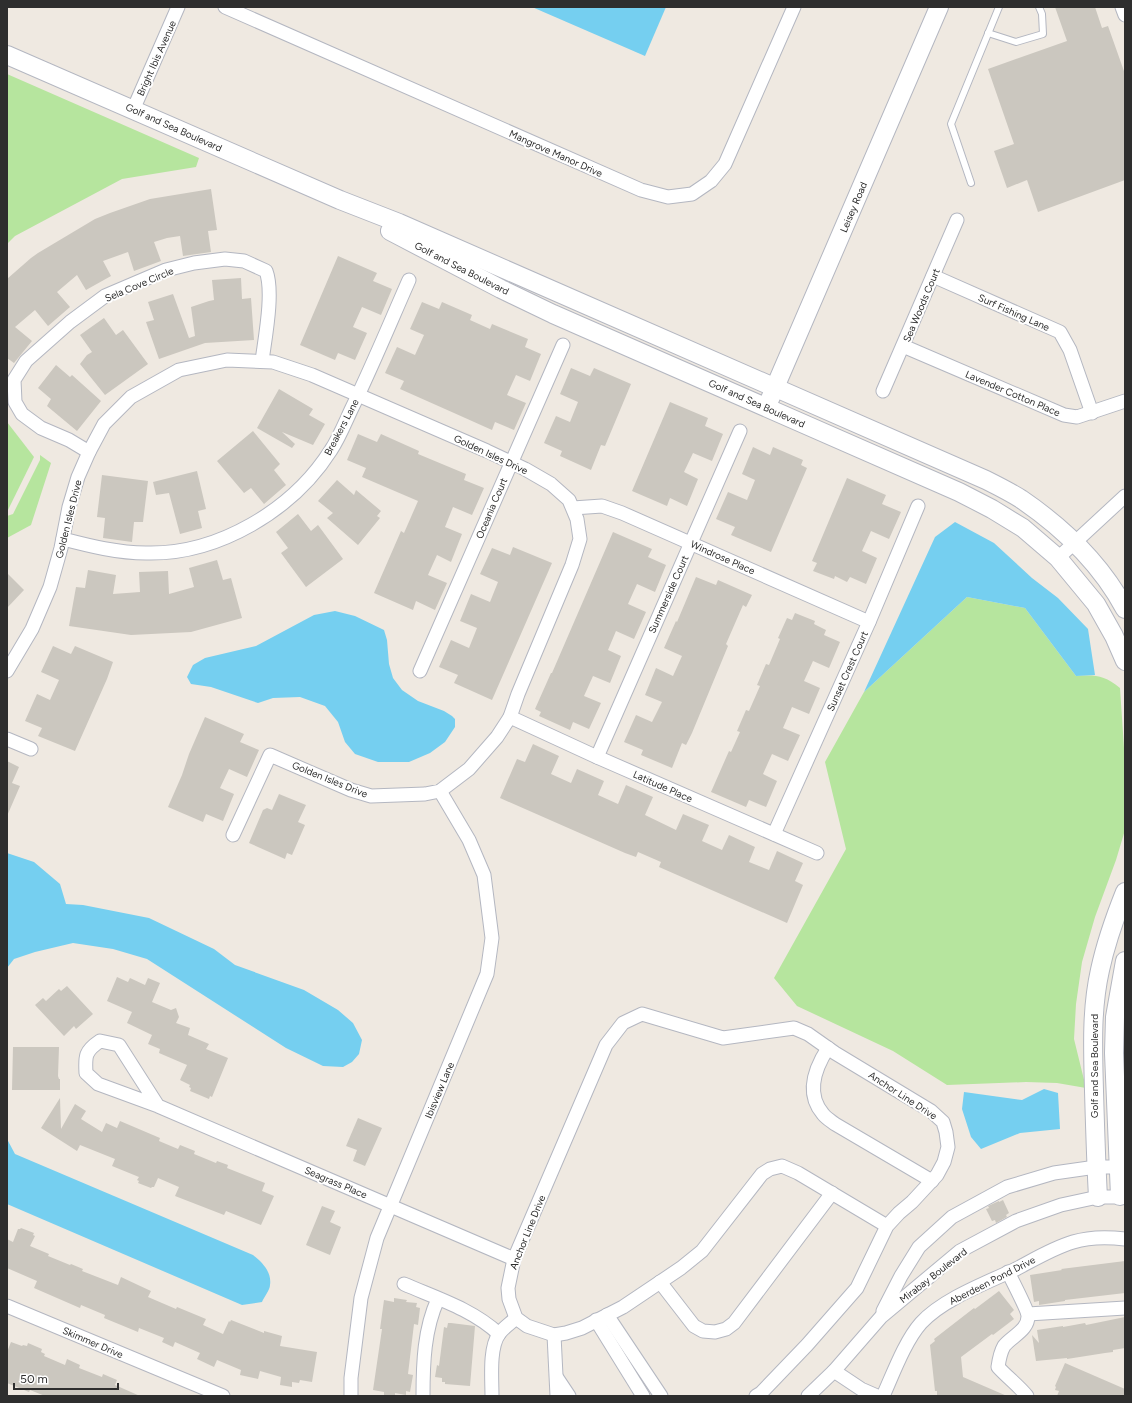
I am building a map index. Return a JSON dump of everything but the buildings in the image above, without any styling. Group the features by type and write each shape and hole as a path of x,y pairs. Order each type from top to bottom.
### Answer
{"street":[{"name":"Bright Ibis Avenue","path":"133,110 178,7"},
{"name":"Mangrove Manor Drive","path":"225,7 641,190 668,197 692,194 711,181 725,164 794,7"},
{"name":"Leisey Road","path":"767,407 939,7"},
{"path":"1122,7 1125,15"},
{"name":"Golf and Sea Boulevard","path":"7,55 340,200 399,223 986,480 1020,498 1056,526 1084,552 1117,594 1125,608"},
{"name":"Golf and Sea Boulevard","path":"340,200 394,233 501,289 553,314 767,407 958,492 992,509 1023,528 1058,558 1096,604 1114,636 1125,661"},
{"name":"Sea Woods Court","path":"883,391 957,220"},
{"name":"Sela Cove Circle","path":"88,452 69,440 41,428 22,414 15,402 14,380 26,361 70,322 105,296 166,270 194,263 226,260 244,261 266,271 269,278 269,310 262,362"},
{"name":"Surf Fishing Lane","path":"933,276 1060,332 1070,350 1092,413"},
{"name":"Breakers Lane","path":"63,539 113,551 147,553 174,552 211,542 254,524 276,509 297,491 332,450 359,394 409,280"},
{"name":"Oceania Court","path":"420,672 563,345"},
{"name":"Lavender Cotton Place","path":"903,346 1064,415 1077,417 1125,401"},
{"name":"Golden Isles Drive","path":"7,671 32,629 50,587 63,539 69,507 78,476 88,452 104,424 131,397 179,370 227,360 273,362 312,374 511,462 551,484 568,500 574,508 578,519 580,539 572,565 518,694 510,717 497,737 469,768 440,791 418,795 371,796 351,790 270,755 233,835"},
{"name":"Summerside Court","path":"596,757 740,431"},
{"path":"1058,558 1125,496"},
{"name":"Windrose Place","path":"574,508 602,506 622,513 869,622"},
{"name":"Sunset Crest Court","path":"774,834 869,622 918,506"},
{"name":"Latitude Place","path":"510,717 596,757 817,853"},
{"path":"7,739 31,749"},
{"name":"Ibisview Lane","path":"351,1396 351,1378 361,1298 377,1238 487,974 492,938 484,875 469,840 440,791"},
{"name":"Golf and Sea Boulevard","path":"1098,1197 1093,1050 1094,1012 1099,971 1107,938 1125,892"},
{"name":"Golf and Sea Boulevard","path":"1122,1197 1122,1167 1114,1053 1115,1017 1125,961"},
{"name":"Anchor Line Drive","path":"516,1318 509,1299 508,1288 514,1259 606,1045 623,1023 642,1014 724,1038 794,1028 808,1034 828,1048 931,1111 943,1122 948,1147 944,1162 937,1175 887,1226 857,1288 807,1345 756,1396"},
{"name":"Seagrass Place","path":"158,1106 119,1045 100,1041 91,1047 85,1058 86,1073 98,1084 158,1106 514,1259"},
{"path":"828,1048 820,1061 813,1082 813,1093 817,1106 823,1115 835,1124 932,1181"},
{"path":"492,1396 492,1361 495,1344 499,1334 516,1318 527,1326 554,1335 582,1328 623,1307 681,1268 702,1251 762,1174 770,1169 782,1166 798,1172 887,1226"},
{"name":"Mirabay Boulevard","path":"880,1317 901,1276 919,1247 952,1217 1007,1187 1054,1174 1096,1167 1122,1167"},
{"path":"660,1282 694,1326 703,1331 715,1332 726,1329 734,1323 832,1193"},
{"name":"Mirabay Boulevard","path":"808,1396 834,1371 880,1317 960,1251 1016,1221 1061,1205 1098,1197 1122,1197"},
{"name":"Aberdeen Pond Drive","path":"883,1396 910,1336 922,1322 954,1299 1042,1255 1075,1241 1092,1238 1125,1238"},
{"path":"1008,1272 1028,1314 1026,1323 1018,1335 1004,1346 999,1357 998,1367 1008,1379 1020,1388 1027,1396"},
{"path":"404,1284 473,1314 499,1334"},
{"path":"423,1396 423,1376 428,1332 433,1310 438,1299"},
{"name":"Skimmer Drive","path":"7,1306 223,1396"},
{"path":"1028,1314 1125,1308"},
{"path":"601,1317 643,1396"},
{"path":"601,1317 661,1396"},
{"path":"554,1335 557,1396"},
{"path":"834,1371 861,1389 877,1396"},
{"path":"557,1378 569,1396"}],"lane":[{"path":"971,183 951,124 999,7"},
{"path":"988,34 1016,42 1043,34 1042,14 1039,7"}],"green space":[{"path":"7,74 199,158 196,167 122,179 15,236 7,244"},
{"path":"7,422 34,457 8,510 7,509"},
{"path":"40,455 51,463 31,525 7,538 7,516 13,514 40,460"},
{"path":"967,597 1025,608 1076,676 1104,678 1120,688 1125,763 1125,830 1116,860 1095,917 1082,962 1076,1004 1074,1039 1086,1088 1057,1083 1026,1082 947,1085 893,1051 797,1006 774,978 846,849 825,762 864,692"}],"water":[{"path":"532,7 666,7 645,56"},
{"path":"955,522 994,543 1032,578 1058,598 1088,629 1095,675 1076,676 1025,608 967,597 864,692 935,537"},
{"path":"335,611 355,616 384,630 387,640 389,664 393,678 402,690 418,701 444,711 455,719 455,727 445,742 430,753 409,762 378,762 355,754 345,742 338,722 325,706 300,697 273,698 258,703 211,687 191,684 187,677 193,665 205,658 256,646 314,615"},
{"path":"7,853 34,862 60,884 66,904 83,905 149,918 214,949 235,965 304,990 338,1010 353,1023 362,1040 359,1054 352,1062 343,1067 323,1066 286,1048 147,959 113,949 73,943 35,952 14,959 7,968"},
{"path":"1044,1089 1058,1093 1060,1129 1020,1133 981,1149 971,1137 962,1109 964,1092 1022,1100"},
{"path":"7,1139 15,1154 253,1255 263,1264 268,1272 270,1280 270,1287 262,1302 242,1305 7,1204"}]}
